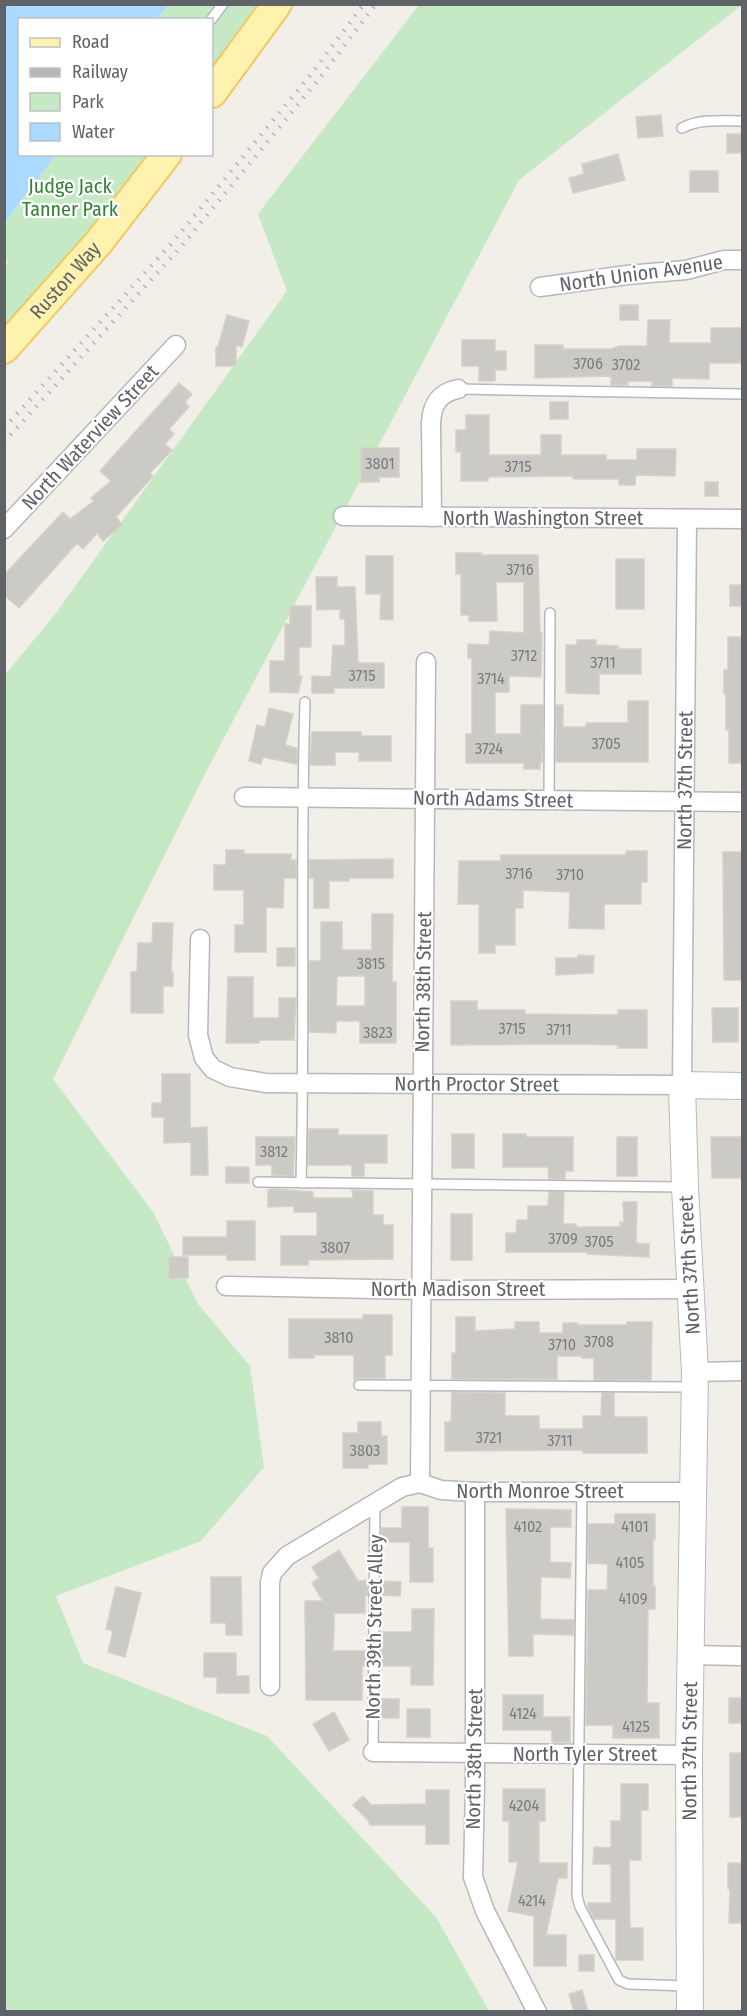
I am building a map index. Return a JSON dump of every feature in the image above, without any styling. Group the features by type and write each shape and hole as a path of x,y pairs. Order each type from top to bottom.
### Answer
{"main road":[{"path":"213,92 277,4"},
{"name":"Ruston Way","path":"4,349 99,242 165,156"}],"street":[{"name":"North Union Avenue","path":"540,287 627,275 686,270 724,260 742,260"},
{"name":"North Waterview Street","path":"4,529 176,345"},
{"path":"432,517 433,409 441,395 458,389"},
{"name":"North Washington Street","path":"343,516 742,519"},
{"name":"North 37th Street","path":"687,519 682,1085 694,1380 689,1755 690,2012"},
{"name":"North 38th Street","path":"420,1483 426,662"},
{"name":"North Adams Street","path":"244,797 742,802"},
{"name":"North Proctor Street","path":"200,939 198,1035 201,1051 213,1069 238,1079 266,1083 742,1086"},
{"name":"North Madison Street","path":"226,1286 422,1290 690,1289"},
{"path":"694,1380 742,1371"},
{"path":"270,1686 270,1582 272,1573 287,1556 402,1487 420,1483"},
{"name":"North Monroe Street","path":"420,1483 441,1491 692,1492"},
{"name":"North 38th Street","path":"475,1492 476,1753 473,1877 485,1911 537,2012"},
{"path":"690,1656 742,1656"},
{"name":"North Tyler Street","path":"373,1752 689,1755"}],"lane":[{"path":"212,18 223,4"},
{"path":"682,128 700,121 742,121"},
{"path":"458,389 742,394"},
{"path":"549,800 550,613"},
{"path":"302,1183 304,1082 302,797 305,702"},
{"path":"258,1182 685,1187"},
{"path":"359,1385 421,1386 694,1380"},
{"path":"582,1491 576,1884 580,1906 619,1980 628,1984 690,1986"},
{"name":"North 39th Street Alley","path":"373,1752 375,1503"}],"green space":[{"path":"168,5 260,5 213,71 213,18 158,18"},
{"path":"419,5 742,5 519,180 206,772 53,1079 153,1212 198,1304 250,1366 264,1467 201,1541 56,1596 83,1663 267,1736 436,1917 489,2011 5,2012 5,675 56,613 287,291 258,214"},
{"name":"Judge Jack Tanner Park","path":"55,156 151,156 129,186 5,330 4,270 8,261 5,260 5,222"}],"water":[{"path":"5,4 168,5 158,18 18,18 18,156 55,156 5,222"}],"building":[{"path":"661,115 663,136 638,138 636,117"},
{"path":"727,134 742,134 742,153 727,153"},
{"path":"618,154 625,180 573,193 569,178 584,174 582,164"},
{"path":"690,171 718,171 718,192 690,192"},
{"path":"620,305 638,305 638,320 620,320"},
{"path":"227,315 249,321 242,347 236,345 236,366 216,366 216,347 218,347"},
{"path":"648,320 670,320 669,343 711,343 711,328 742,328 742,363 709,363 709,379 672,378 672,386 652,386 652,381 628,381 628,385 611,385 611,376 535,378 535,345 563,345 563,349 647,346"},
{"path":"462,340 495,340 495,351 506,351 506,370 495,370 495,381 479,381 479,366 462,366"},
{"path":"179,383 192,394 185,402 189,407 169,429 174,434 165,444 172,450 150,473 153,476 116,517 122,525 103,541 97,533 83,549 77,543 19,608 4,595 4,575 63,512 70,519 94,501 91,498 111,481 100,471"},
{"path":"550,402 568,402 568,419 550,419"},
{"path":"466,415 489,415 489,455 541,455 541,435 561,435 561,455 606,455 606,460 637,460 637,449 676,449 675,476 636,475 635,485 619,485 619,479 573,479 573,476 488,477 488,481 461,481 461,452 456,452 456,430 466,430"},
{"path":"361,448 399,448 399,477 379,477 379,482 361,482"},
{"path":"705,482 718,482 718,496 705,496"},
{"path":"456,553 538,555 540,633 542,633 541,677 509,676 509,692 495,692 495,734 521,734 521,705 543,705 540,769 524,769 524,763 466,763 466,734 472,734 472,658 468,658 468,644 489,645 490,631 524,633 524,582 496,582 497,621 469,621 469,615 461,615 461,574 456,574"},
{"path":"366,556 393,556 393,620 380,619 381,594 366,594"},
{"path":"616,559 644,559 644,609 616,609"},
{"path":"316,577 337,577 337,587 355,587 358,663 384,663 384,688 334,688 334,693 312,693 312,676 331,677 333,645 345,646 345,619 340,619 340,609 317,610"},
{"path":"730,585 742,585 742,606 730,606"},
{"path":"290,606 311,606 311,647 299,647 299,676 302,676 298,693 270,692 270,661 285,661 285,624 290,624"},
{"path":"728,637 742,637 742,763 729,763 729,730 726,730 726,694 724,694 724,670 728,670"},
{"path":"577,640 596,640 596,645 618,646 618,649 641,649 641,674 599,674 599,694 566,693 566,645 577,645"},
{"path":"628,701 648,701 648,762 556,762 556,705 563,705 563,727 586,727 586,723 628,723"},
{"path":"269,708 293,714 285,745 297,748 297,764 263,757 261,764 249,761 257,725 265,727"},
{"path":"312,732 361,732 361,736 391,736 391,761 359,761 359,752 335,752 335,765 310,765"},
{"path":"226,850 244,850 244,854 291,854 291,860 296,860 296,878 284,878 283,908 266,907 266,952 235,952 235,925 244,925 244,890 214,890 214,865 226,865"},
{"path":"626,851 647,851 647,882 641,882 641,904 604,904 604,929 569,928 570,892 523,890 523,908 515,908 515,945 495,945 495,953 479,953 479,904 458,904 459,861 501,861 501,855 626,855"},
{"path":"723,852 742,852 742,980 724,980"},
{"path":"393,859 393,878 349,878 349,881 329,881 329,908 314,908 314,878 309,878 309,860"},
{"path":"372,914 393,914 392,982 396,982 396,1043 360,1043 360,1021 336,1021 336,1033 309,1032 309,961 321,961 321,922 342,922 342,950 372,950","holes":["337,976 365,976 365,1006 336,1006"]},
{"path":"153,923 173,923 171,972 173,972 173,986 163,986 163,1013 131,1013 131,972 137,972 138,943 152,943"},
{"path":"277,948 295,948 295,966 277,966"},
{"path":"578,955 594,956 593,973 556,975 556,958 578,958"},
{"path":"228,977 253,977 253,1018 279,1018 279,998 296,998 294,1040 226,1043"},
{"path":"451,1001 477,1001 477,1010 525,1010 525,1014 618,1015 618,1010 647,1010 647,1048 580,1044 451,1045"},
{"path":"712,1008 738,1008 738,1042 713,1042"},
{"path":"162,1074 190,1074 190,1128 207,1127 208,1175 191,1175 191,1142 164,1143 164,1117 152,1117 152,1103 162,1103"},
{"path":"309,1129 338,1129 338,1135 387,1135 387,1163 364,1163 364,1176 352,1176 352,1165 308,1165"},
{"path":"452,1134 474,1134 474,1168 452,1168"},
{"path":"503,1134 526,1134 526,1137 573,1137 573,1171 565,1171 565,1179 549,1179 548,1167 503,1167"},
{"path":"256,1137 295,1137 293,1176 272,1175 272,1165 256,1165"},
{"path":"617,1137 637,1137 637,1176 617,1176"},
{"path":"711,1137 741,1137 741,1178 712,1178"},
{"path":"226,1167 249,1167 249,1183 226,1183"},
{"path":"268,1190 313,1192 313,1198 353,1198 352,1190 373,1191 373,1215 383,1215 383,1225 393,1225 393,1259 308,1260 308,1265 281,1265 281,1236 317,1236 317,1212 294,1212 294,1206 268,1207"},
{"path":"549,1192 564,1192 563,1224 576,1224 576,1227 620,1227 620,1222 624,1223 623,1202 637,1202 636,1243 649,1244 649,1257 587,1254 587,1252 506,1252 506,1233 516,1233 517,1220 528,1220 528,1206 548,1206"},
{"path":"451,1214 472,1214 472,1260 451,1260"},
{"path":"227,1221 255,1221 255,1260 227,1260 227,1255 183,1255 183,1237 227,1237"},
{"path":"169,1257 188,1257 188,1278 169,1278"},
{"path":"363,1315 392,1315 392,1355 385,1355 385,1378 354,1380 354,1355 314,1355 314,1358 289,1358 289,1319 363,1319"},
{"path":"456,1317 475,1317 475,1331 515,1329 515,1322 539,1322 539,1333 563,1333 563,1323 627,1325 627,1322 652,1322 651,1380 594,1380 594,1358 582,1358 582,1356 557,1356 557,1379 452,1379 452,1353 456,1353"},
{"path":"452,1392 505,1393 505,1416 539,1416 539,1429 583,1429 583,1416 601,1416 602,1393 614,1393 614,1417 647,1417 647,1453 583,1453 583,1450 445,1451 445,1422 451,1422"},
{"path":"358,1422 381,1422 381,1436 387,1436 387,1464 368,1464 368,1468 343,1468 343,1433 358,1433"},
{"path":"402,1507 428,1507 428,1548 433,1548 433,1582 410,1582 410,1542 381,1542 382,1528 402,1528"},
{"path":"506,1509 571,1510 571,1527 550,1527 550,1562 571,1563 570,1578 541,1577 540,1619 574,1620 573,1635 533,1634 533,1656 509,1656"},
{"path":"615,1514 655,1514 653,1586 655,1586 655,1609 648,1609 647,1703 659,1703 659,1738 613,1738 613,1725 586,1725 588,1590 607,1590 608,1564 588,1563 588,1524 615,1524"},
{"path":"339,1550 358,1581 368,1580 365,1613 334,1613 333,1651 367,1651 367,1666 362,1666 362,1700 306,1700 305,1601 323,1601 312,1583 319,1578 312,1567"},
{"path":"211,1577 241,1577 242,1635 226,1635 226,1623 211,1623"},
{"path":"381,1581 401,1582 400,1596 381,1595"},
{"path":"116,1587 141,1593 125,1657 108,1652 113,1631 106,1629"},
{"path":"412,1609 434,1609 433,1685 411,1685 411,1666 380,1666 381,1632 412,1632"},
{"path":"204,1653 236,1653 236,1676 249,1676 249,1693 217,1693 217,1677 204,1677"},
{"path":"503,1695 543,1695 543,1717 570,1717 570,1742 552,1742 552,1730 503,1730"},
{"path":"729,1698 742,1698 742,1723 729,1723"},
{"path":"380,1699 399,1699 399,1718 380,1718"},
{"path":"407,1709 430,1709 430,1737 407,1737"},
{"path":"334,1712 349,1740 329,1751 313,1724"},
{"path":"730,1753 742,1753 742,1817 730,1817"},
{"path":"621,1784 648,1784 648,1810 641,1810 641,1860 629,1860 630,1928 643,1928 643,1960 616,1960 616,1919 594,1919 588,1907 588,1903 611,1903 611,1864 593,1864 594,1847 611,1848 611,1821 621,1821"},
{"path":"503,1789 545,1789 545,1821 539,1821 539,1863 567,1863 567,1878 558,1878 546,1935 566,1935 566,1966 534,1966 534,1916 508,1911 518,1862 509,1862 509,1821 503,1821"},
{"path":"426,1790 449,1790 449,1844 426,1844 426,1825 370,1825 353,1805 363,1796 371,1805 426,1804"},
{"path":"728,1863 742,1863 742,1923 729,1923"},
{"path":"579,1955 594,1955 594,1971 579,1971"},
{"path":"582,1990 588,2012 574,2012 569,1994"}],"railway":[{"path":"4,428 172,243 312,73 364,4"},
{"path":"4,442 180,248 319,79 376,4"}]}
